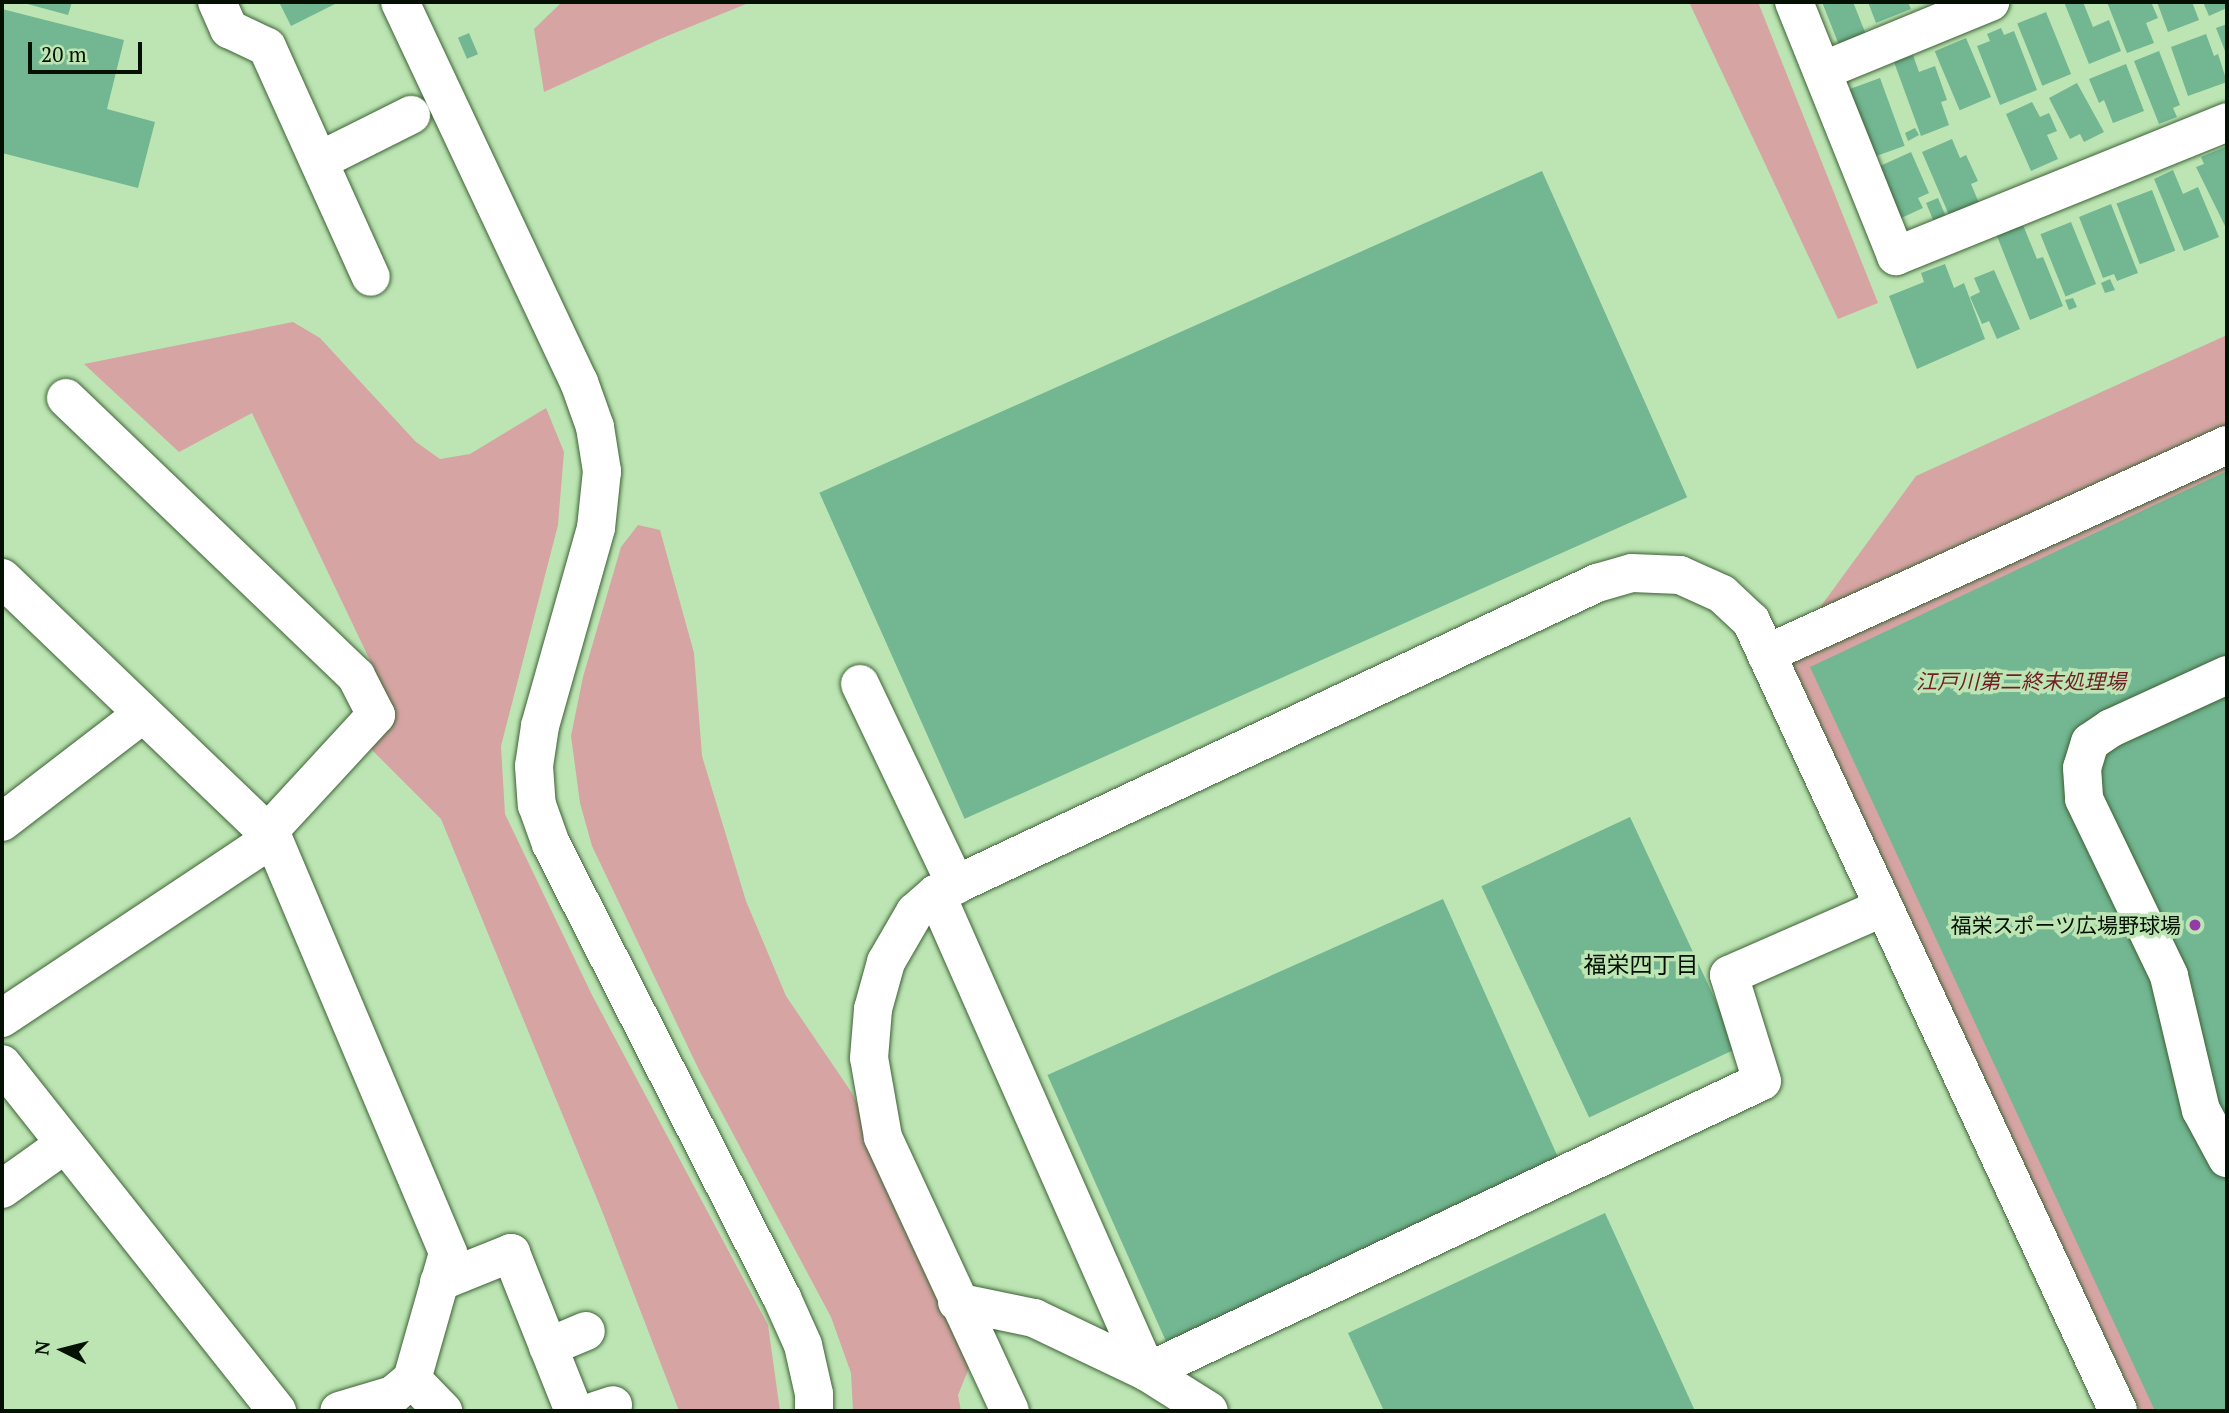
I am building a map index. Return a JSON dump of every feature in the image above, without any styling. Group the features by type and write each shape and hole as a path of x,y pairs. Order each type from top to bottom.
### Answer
{"street":[{"path":"217,2 229,29 267,47 372,277"},
{"path":"400,2 579,382 597,438 602,471 596,528 540,726 534,765 537,805 551,844 782,1297 803,1345 814,1394 814,1411"},
{"path":"1794,2 1896,256 2227,122"},
{"path":"1822,71 1990,2"},
{"path":"319,161 411,115"},
{"path":"2,1018 270,836 376,715 356,676 66,398"},
{"path":"1766,654 2227,445"},
{"path":"1010,1411 957,1302 883,1137 869,1058 873,1009 886,962 915,912 946,890 1597,583 1632,573 1681,575 1722,594 1751,621 2118,1411"},
{"path":"2,578 270,836 448,1253 412,1379 393,1395 339,1411"},
{"path":"2227,675 2110,728 2090,742 2082,768 2084,800 2169,976 2201,1110 2227,1158"},
{"path":"860,684 1147,1372"},
{"path":"2,822 143,714"},
{"path":"1147,1372 1762,1081 1729,975 1884,907"},
{"path":"2,1064 277,1411"},
{"path":"2,1189 65,1144"},
{"path":"439,1282 511,1253 575,1411"},
{"path":"957,1302 1034,1318 1147,1372 1209,1411"},
{"path":"548,1346 586,1331"},
{"path":"412,1379 443,1411"}],"green space":[{"path":"562,2 751,2 660,39 544,92 534,29"},
{"path":"1689,2 1758,2 1878,303 1838,319"},
{"path":"293,322 320,338 416,442 440,459 470,454 546,408 564,452 558,525 501,746 505,814 592,995 768,1325 780,1411 679,1411 602,1211 441,819 367,745 396,715 252,413 179,452 84,364"},
{"name":"江戸川第二終末処理場","path":"2227,335 2227,1411 2140,1411 1783,658 1916,476"},
{"path":"638,525 660,530 694,653 702,756 746,901 786,996 852,1093 975,1353 958,1395 961,1411 853,1411 851,1373 831,1317 699,1070 592,846 580,803 571,736 583,677 621,547"}],"building":[{"path":"20,2 72,2 68,15"},
{"path":"279,2 339,2 291,26"},
{"path":"1822,2 1853,2 1867,37 1839,45"},
{"path":"1868,2 1908,2 1911,9 1876,23"},
{"path":"2064,2 2083,2 2093,27 2109,20 2121,51 2089,64"},
{"path":"2107,2 2151,2 2158,18 2146,23 2154,43 2127,53"},
{"path":"2157,2 2192,2 2199,20 2168,32"},
{"path":"2203,2 2227,2 2227,8 2209,16"},
{"path":"2,9 124,40 107,109 155,122 138,188 2,153"},
{"path":"2046,12 2071,74 2042,86 2017,24"},
{"path":"2227,24 2227,56 2216,28"},
{"path":"2001,28 2004,35 2014,31 2037,90 2000,105 1977,46 1990,41 1987,34"},
{"path":"469,33 478,54 467,59 458,38"},
{"path":"2206,34 2214,56 2218,54 2227,82 2188,96 2171,47"},
{"path":"1966,38 1991,97 1960,110 1935,51"},
{"path":"2159,51 2180,105 2173,108 2177,117 2159,124 2134,61"},
{"path":"1913,55 1919,72 1935,66 1947,100 1941,102 1949,125 1921,136 1894,62"},
{"path":"2126,64 2144,111 2113,123 2104,100 2099,103 2089,79"},
{"path":"1880,78 1905,146 1872,158 1847,90"},
{"path":"2077,83 2104,132 2084,142 2080,134 2070,139 2049,98"},
{"path":"2032,102 2040,117 2049,113 2057,131 2047,135 2058,159 2031,171 2006,114"},
{"path":"1915,128 1919,135 1908,141 1905,133"},
{"path":"1952,139 1960,158 1966,155 1978,181 1971,184 1979,203 1949,215 1922,152"},
{"path":"2227,146 2227,230 2196,167 2204,164 2201,157"},
{"path":"1911,152 1929,193 1918,198 1923,208 1899,219 1880,166"},
{"path":"2173,170 2183,194 2198,187 2219,237 2184,251 2154,179"},
{"path":"1542,171 1687,497 965,819 819,493"},
{"path":"2152,190 2175,251 2140,264 2117,204"},
{"path":"1938,198 1946,217 1934,222 1926,203"},
{"path":"2111,204 2138,273 2117,281 2114,274 2103,278 2079,217"},
{"path":"2071,222 2096,284 2066,296 2040,234"},
{"path":"2023,225 2037,259 2043,257 2063,306 2030,320 1997,236"},
{"path":"1945,264 1954,288 1964,283 1985,339 1917,369 1889,296 1924,282 1921,273"},
{"path":"1994,270 2020,329 1997,339 1989,321 1982,324 1970,297 1980,292 1974,278"},
{"path":"2110,279 2115,290 2105,293 2101,283"},
{"path":"2073,298 2077,307 2069,310 2065,300"},
{"name":"江戸川第二終末処理場","path":"2227,471 2227,1411 2155,1411 1810,667"},
{"path":"1630,817 1738,1048 1589,1117 1481,886"},
{"path":"1443,899 1562,1167 1167,1343 1047,1075"},
{"path":"1605,1213 1695,1411 1384,1411 1348,1333"}],"place":[{"name":"福栄スポーツ広場野球場","path":"2195,925"}],"district":[{"name":"福栄四丁目","path":"1641,965"}]}
